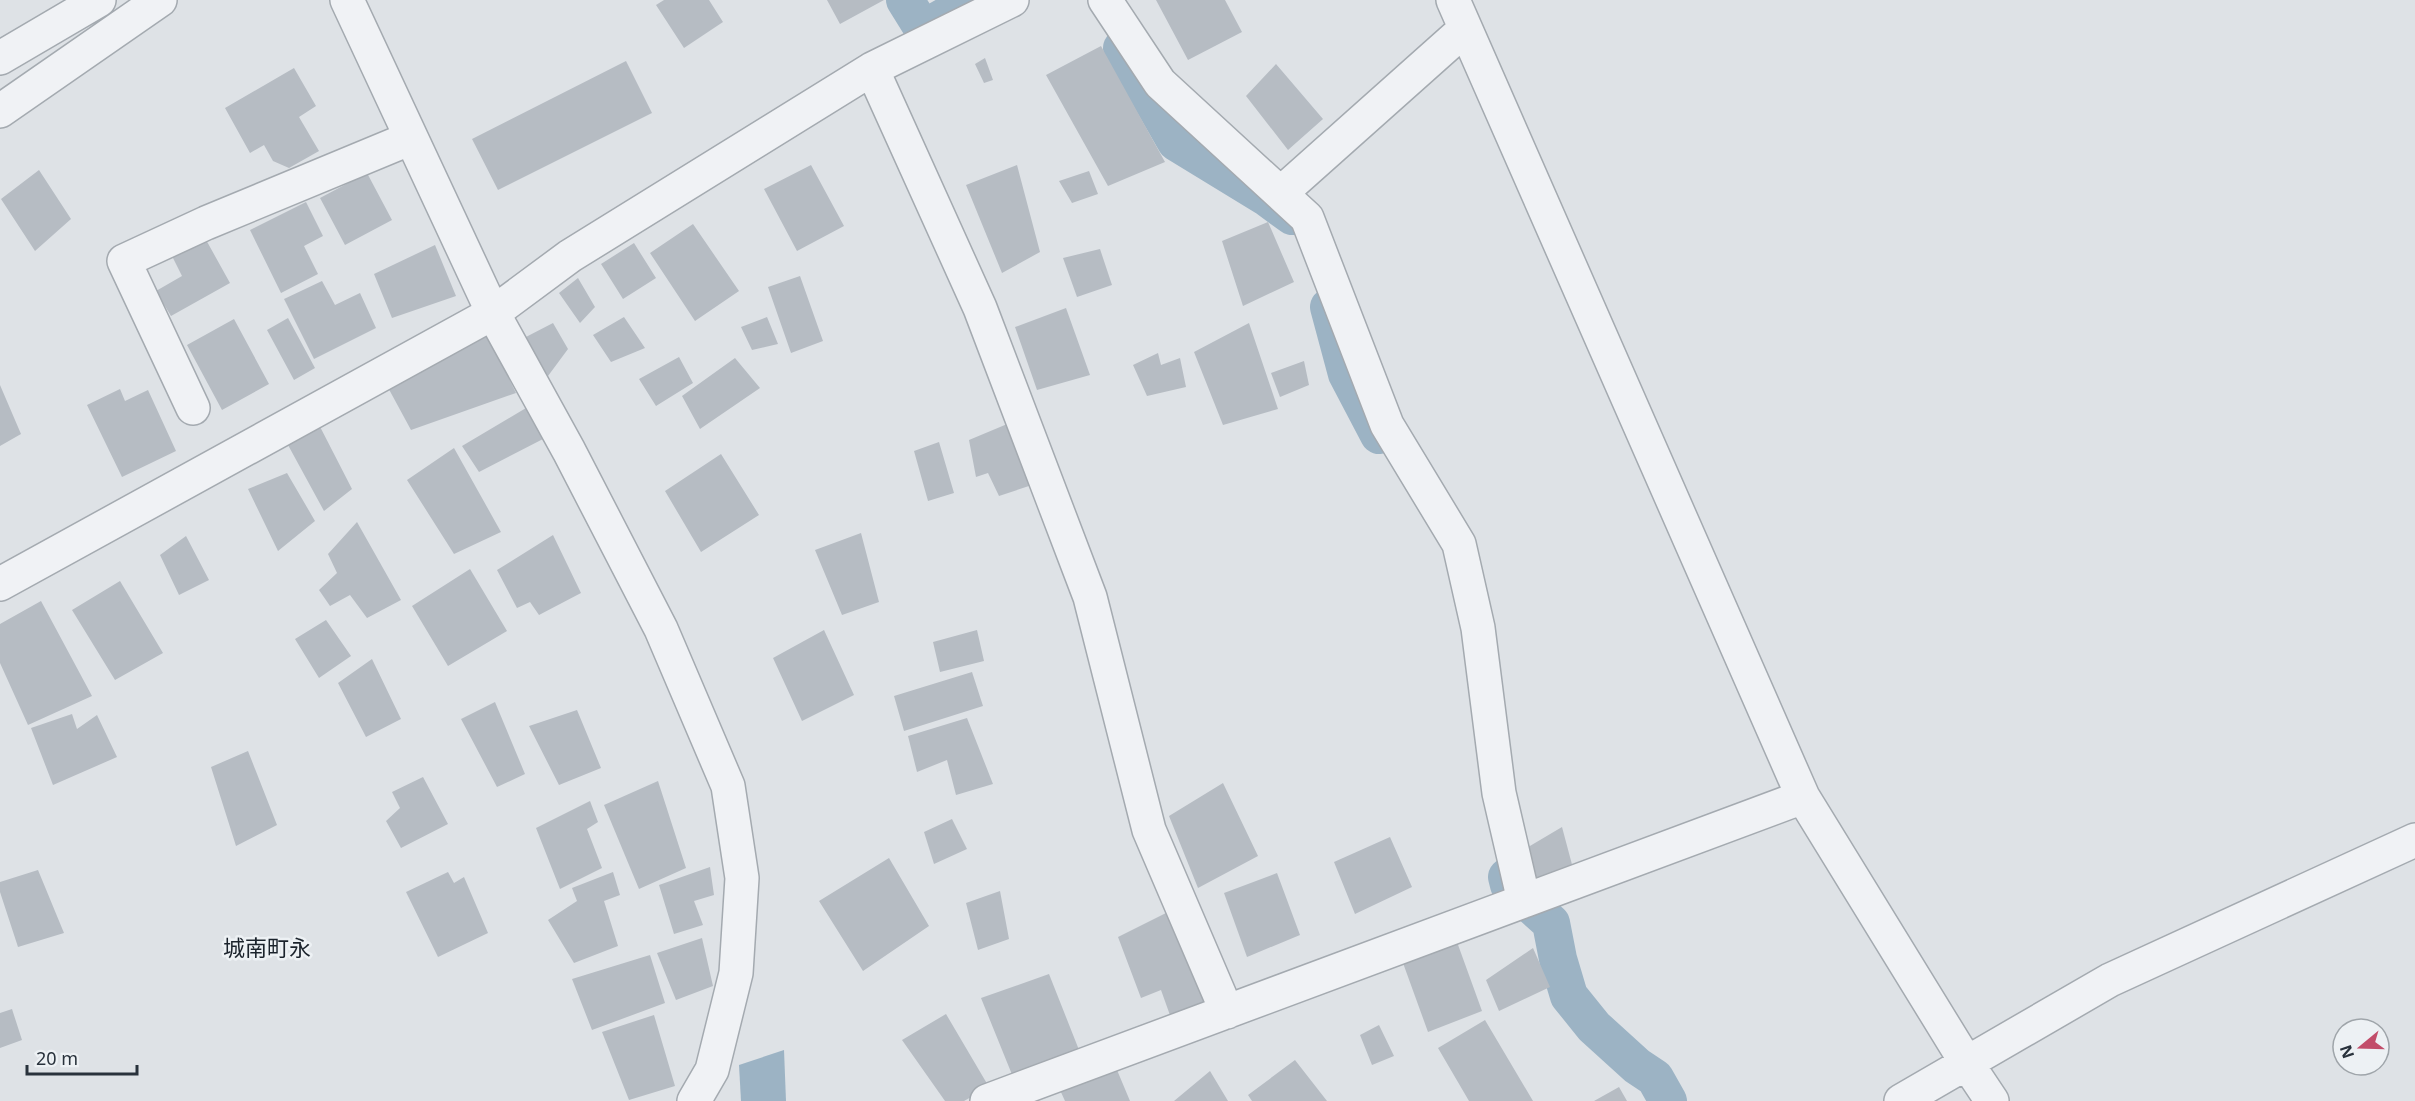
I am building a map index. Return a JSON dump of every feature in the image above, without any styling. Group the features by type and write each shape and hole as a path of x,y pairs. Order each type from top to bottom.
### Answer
{"street":[{"path":"0,58 99,0"},
{"path":"0,111 160,0"},
{"path":"347,0 493,313 569,451 661,629 728,786 742,878 736,973 712,1070 694,1101"},
{"path":"0,584 493,313 570,256 872,69 1012,0"},
{"path":"1105,0 1160,84 1307,218 1387,425 1459,544 1478,628 1499,793 1524,901"},
{"path":"1281,192 1459,15 1803,797 1992,1101"},
{"path":"872,69 980,308 1090,597 1149,830 1227,1012"},
{"path":"193,408 124,261 206,223 411,138"},
{"path":"987,1101 1803,797"},
{"path":"1901,1101 2110,980 2415,840"}],"water":[{"path":"784,1050 786,1101 741,1101 739,1065"}],"building":[{"path":"664,0 709,0 723,22 684,48 656,5"},
{"path":"827,0 884,0 840,24"},
{"path":"1156,0 1225,0 1242,32 1188,60"},
{"path":"1101,46 1165,162 1108,186 1046,75"},
{"path":"985,58 993,80 984,83 975,64"},
{"path":"626,61 652,113 498,190 472,139"},
{"path":"1276,64 1323,119 1288,150 1246,96"},
{"path":"294,68 316,106 299,117 319,151 289,168 273,161 264,145 250,153 225,108"},
{"path":"811,165 844,226 797,251 764,189"},
{"path":"1017,165 1040,252 1002,273 966,185"},
{"path":"39,170 71,219 35,251 1,199"},
{"path":"1089,171 1098,194 1072,203 1059,181"},
{"path":"367,173 392,220 345,245 320,198"},
{"path":"306,202 323,236 304,246 318,274 281,293 250,230"},
{"path":"1268,222 1294,282 1243,306 1222,241"},
{"path":"693,224 739,291 695,321 650,253"},
{"path":"205,238 230,283 171,316 156,291 182,276 172,256"},
{"path":"634,243 656,278 623,299 601,264"},
{"path":"435,245 456,296 392,318 374,274"},
{"path":"1100,249 1112,285 1077,297 1063,258"},
{"path":"800,276 823,341 791,353 768,287"},
{"path":"578,278 595,307 580,323 559,293"},
{"path":"322,281 335,305 360,293 376,328 314,359 284,299"},
{"path":"1066,308 1090,375 1037,390 1015,327"},
{"path":"624,317 645,348 611,362 593,335"},
{"path":"767,317 778,344 752,350 741,327"},
{"path":"288,318 315,368 294,380 267,330"},
{"path":"234,319 269,384 222,410 187,345"},
{"path":"553,323 568,349 548,376 524,338"},
{"path":"1249,323 1278,409 1223,425 1194,352"},
{"path":"487,334 516,393 411,430 385,382"},
{"path":"1158,353 1161,365 1180,358 1186,387 1147,396 1133,365"},
{"path":"679,357 693,383 656,406 639,379"},
{"path":"735,358 760,388 700,429 682,396"},
{"path":"1304,361 1309,385 1280,397 1271,373"},
{"path":"0,385 21,434 0,446"},
{"path":"120,389 125,401 148,390 176,451 122,477 87,405"},
{"path":"526,408 543,439 479,472 462,446"},
{"path":"314,415 352,489 324,511 282,434"},
{"path":"1012,422 1035,484 999,496 988,473 976,477 969,440"},
{"path":"939,442 954,493 928,501 914,451"},
{"path":"454,448 501,532 454,554 407,480"},
{"path":"721,454 759,515 701,552 665,491"},
{"path":"287,473 315,521 278,551 248,489"},
{"path":"357,522 401,600 367,618 350,595 330,606 319,590 337,573 328,554"},
{"path":"861,533 879,602 842,615 815,550"},
{"path":"553,535 581,593 539,615 530,602 517,608 497,570"},
{"path":"186,536 209,580 179,595 160,555"},
{"path":"470,569 507,631 448,666 412,606"},
{"path":"120,581 163,653 115,680 72,610"},
{"path":"41,601 92,696 28,725 0,663 0,624"},
{"path":"326,620 351,656 319,678 295,639"},
{"path":"824,630 854,695 802,721 773,658"},
{"path":"977,630 984,661 940,672 933,642"},
{"path":"372,659 401,719 366,737 338,683"},
{"path":"972,672 983,706 904,731 894,696"},
{"path":"495,702 525,774 497,787 461,719"},
{"path":"577,710 601,768 559,785 529,726"},
{"path":"72,714 77,729 97,715 117,757 53,785 31,728"},
{"path":"967,718 993,784 956,795 947,760 917,772 908,736"},
{"path":"248,751 277,825 236,846 211,767"},
{"path":"423,777 448,824 401,848 386,821 400,808 392,792"},
{"path":"658,781 686,868 639,889 604,805"},
{"path":"1223,783 1258,856 1198,888 1169,816"},
{"path":"590,801 598,822 587,829 602,868 560,889 536,828"},
{"path":"952,819 967,849 934,864 924,832"},
{"path":"1562,827 1574,872 1535,890 1523,850"},
{"path":"1390,837 1412,887 1355,914 1334,862"},
{"path":"889,858 929,926 863,971 819,901"},
{"path":"710,867 714,895 694,901 703,925 674,934 659,885"},
{"path":"38,870 64,933 18,947 0,892 0,882"},
{"path":"448,872 454,883 464,877 488,933 438,957 406,892"},
{"path":"613,872 620,895 604,901 618,946 574,963 548,920 577,901 572,888"},
{"path":"1277,873 1300,935 1247,957 1224,893"},
{"path":"1000,891 1009,939 978,950 966,903"},
{"path":"1170,911 1208,1002 1171,1018 1161,990 1141,998 1118,937"},
{"path":"702,938 713,986 676,1000 657,953"},
{"path":"1457,942 1482,1011 1428,1032 1403,963"},
{"path":"1533,948 1550,987 1499,1011 1486,980"},
{"path":"650,955 665,1003 592,1030 572,979"},
{"path":"1049,974 1081,1055 1013,1077 981,998"},
{"path":"12,1009 22,1040 0,1048 0,1013"},
{"path":"946,1014 989,1087 964,1101 945,1101 902,1040"},
{"path":"654,1015 675,1086 629,1100 602,1032"},
{"path":"1485,1020 1533,1101 1469,1101 1438,1048"},
{"path":"1379,1025 1394,1056 1372,1065 1360,1035"},
{"path":"1295,1060 1327,1101 1252,1101 1248,1095"},
{"path":"1117,1070 1130,1101 1065,1101 1060,1090"},
{"path":"1210,1071 1228,1101 1174,1101"},
{"path":"1619,1087 1627,1101 1594,1101"}],"waterway":[{"path":"905,0 923,29 974,0"},
{"path":"1122,48 1176,142 1266,197 1292,216"},
{"path":"1329,307 1347,374 1379,435"},
{"path":"1507,877 1509,885 1551,923 1558,959 1569,996 1594,1027 1637,1066 1655,1078 1668,1101"}],"district":[{"name":"城南町永","path":"267,947"}]}
